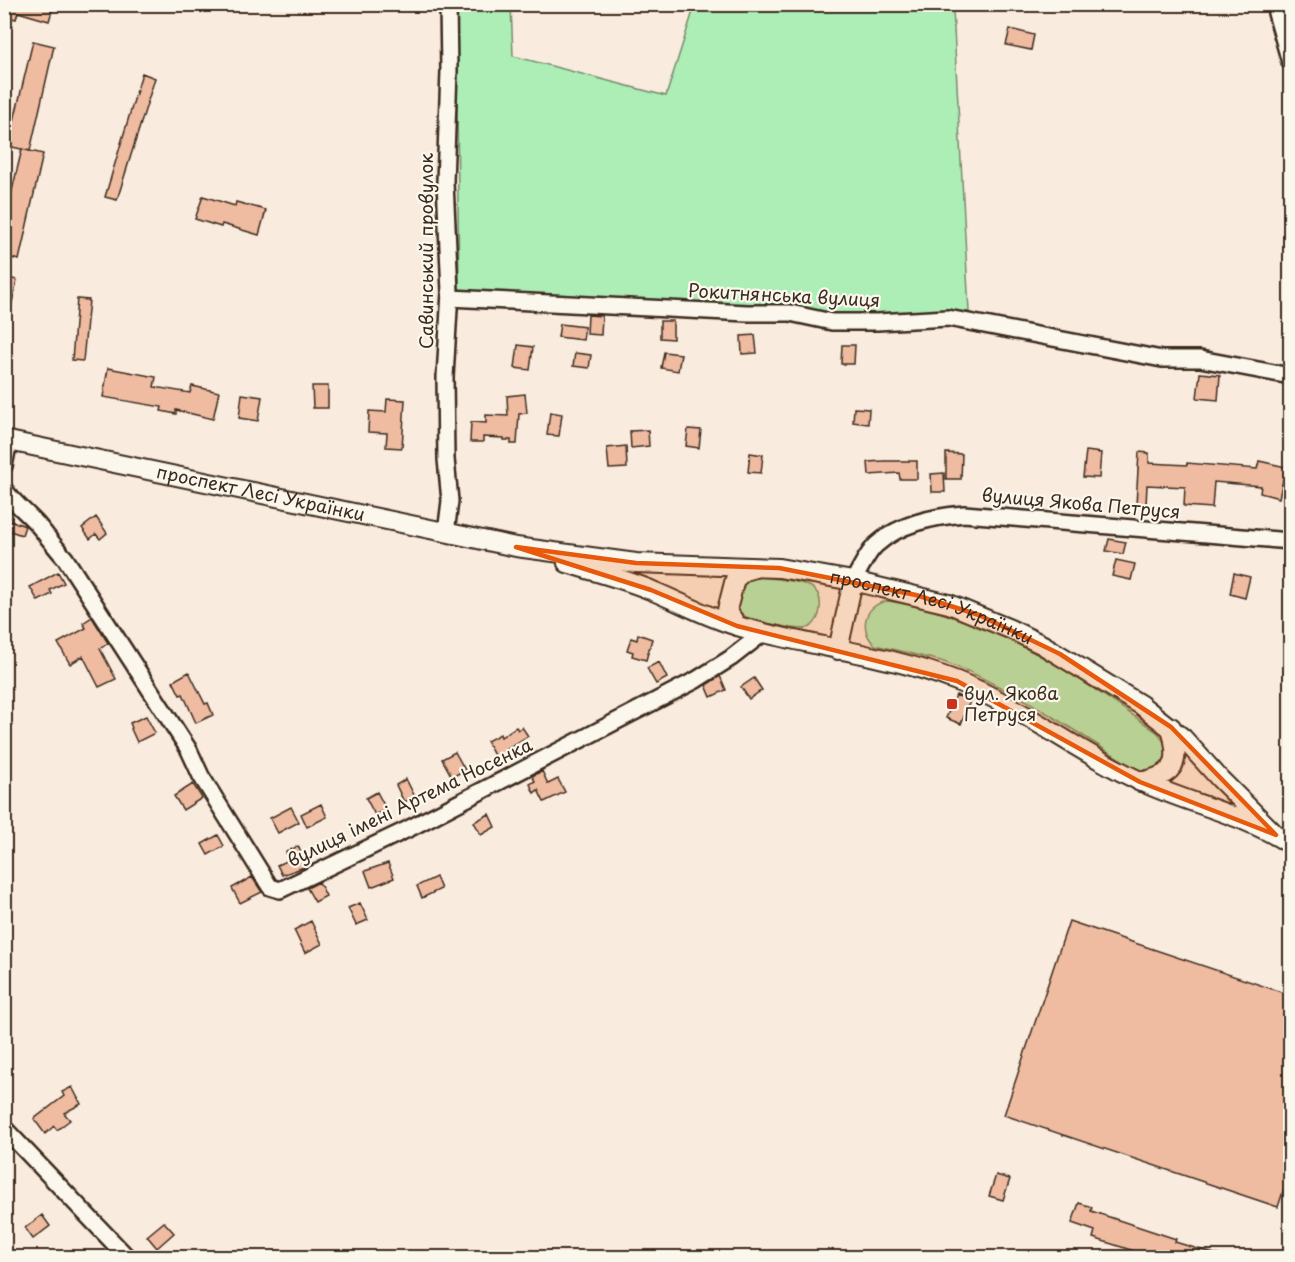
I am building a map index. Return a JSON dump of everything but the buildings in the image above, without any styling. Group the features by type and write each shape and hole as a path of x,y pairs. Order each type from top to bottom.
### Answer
{"street":[{"name":"Савинський провулок","path":"446,533 450,501 446,459 446,377 450,298 445,182 449,71 448,4"},
{"path":"1283,12 1290,62"},
{"name":"Рокитнянська вулиця","path":"450,298 747,313 790,313 832,321 877,322 948,318 1162,359 1200,359 1290,376"},
{"path":"4,466 7,440"},
{"name":"проспект Лесі Українки","path":"7,440 516,547 636,563 759,566 853,580 949,604 1010,629 1060,654 1141,705 1171,727 1220,779 1283,839"},
{"name":"вулиця імені Артема Носенка","path":"4,489 13,502 38,525 65,558 189,750 201,776 270,887 275,890 280,890 408,829 686,685 731,658 764,633"},
{"name":"вулиця Якова Петруся","path":"853,580 875,545 901,529 934,516 964,514 1290,541"},
{"name":"проспект Лесі Українки","path":"516,547 630,582 737,626 920,669 957,681 991,697 1140,782 1212,808 1283,839"},
{"path":"737,626 728,610 735,579 745,571 759,566"},
{"path":"838,650 853,580"},
{"path":"1140,782 1161,778 1170,771 1176,758 1171,727"},
{"path":"4,1128 128,1257"}],"highlighted area":[{"path":"516,547 636,563 779,568 916,595 979,615 1060,654 1171,727 1276,835 1140,782 957,681 737,626 651,590"}],"green space":[{"path":"456,5 511,5 513,56 666,96 695,5 953,10 969,312 929,311 831,317 459,296"},
{"path":"756,576 791,581 811,587 820,601 819,613 814,623 810,627 798,629 746,617 736,607 741,581"},
{"path":"888,601 961,620 1030,650 1063,669 1158,733 1165,748 1163,761 1153,769 1136,769 1029,702 970,672 941,661 875,645 866,632 866,618 873,607"}],"place":[{"name":"вул. Якова Петруся","path":"952,704"}]}
